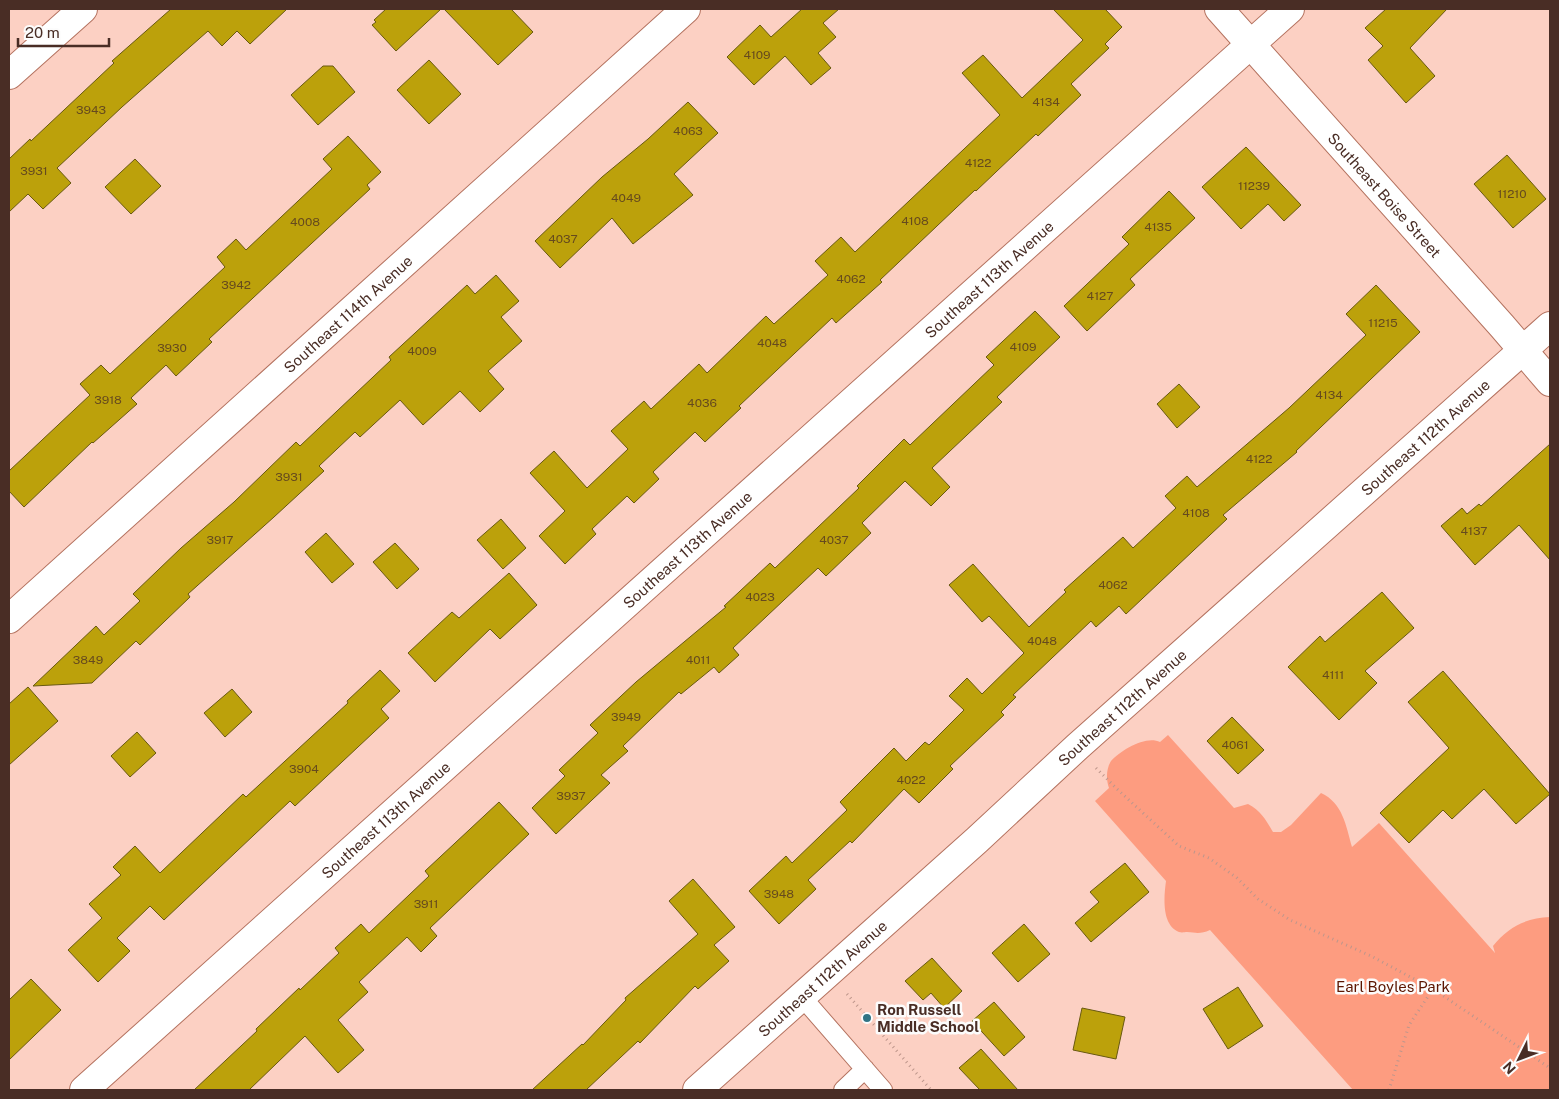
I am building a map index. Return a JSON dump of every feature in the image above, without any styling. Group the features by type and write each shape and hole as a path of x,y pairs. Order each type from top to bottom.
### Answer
{"street":[{"path":"9,75 83,9"},
{"name":"Southeast 114th Avenue","path":"9,619 686,9"},
{"name":"Southeast Boise Street","path":"1219,9 1550,382"},
{"name":"Southeast 113th Avenue","path":"84,1090 1290,9"},
{"name":"Southeast 112th Avenue","path":"697,1090 1550,326"}],"lane":[{"path":"802,997 883,1090"},
{"path":"843,1090 865,1069"}],"path":[{"path":"1078,747 1117,789 1178,846 1209,858 1237,878 1258,899 1290,920 1371,956 1433,989 1550,1068"},
{"path":"829,973 931,1090"},
{"path":"1389,1090 1409,1025 1433,989"}],"green space":[{"name":"Earl Boyles Park","path":"1168,735 1234,808 1248,804 1253,807 1263,816 1273,832 1281,832 1291,825 1321,793 1328,797 1339,809 1352,847 1379,823 1495,953 1493,946 1511,929 1533,919 1550,917 1550,1090 1353,1090 1210,930 1199,933 1179,932 1173,928 1166,917 1166,881 1095,801 1109,788 1107,771 1109,764 1115,757 1127,748 1141,742 1154,740 1160,742"}],"building":[{"path":"171,9 287,9 250,44 237,31 222,46 208,31 122,107 57,168 71,183 43,209 28,194 9,212 9,159 30,139 31,141 114,63 112,61"},
{"path":"386,9 441,9 396,51 372,25 376,22 374,20"},
{"path":"444,9 511,9 533,32 498,65"},
{"path":"802,9 839,9 823,23 836,37 818,53 831,68 811,85 785,56 754,85 727,57 760,25 771,37"},
{"path":"1053,9 1105,9 1122,27 1105,44 1109,48 1071,84 1081,95 1038,136 1036,134 975,190 880,280 882,282 836,323 832,318 739,406 741,408 705,442 695,432 653,472 659,479 634,503 627,496 592,529 596,534 565,564 539,536 565,511 530,473 554,451 587,488 628,449 611,431 644,401 651,409 699,364 707,373 766,316 774,324 828,275 815,261 841,237 855,252 1000,115 962,73 983,55 1022,98 1083,40"},
{"path":"1386,9 1447,9 1410,48 1435,76 1406,103 1368,60 1383,46 1365,28"},
{"path":"429,60 461,94 429,124 397,90"},
{"path":"323,66 333,66 355,92 318,125 291,95"},
{"path":"688,102 718,133 674,174 693,195 633,244 612,218 560,268 535,241 602,177 648,139"},
{"path":"348,136 381,172 367,185 370,189 209,339 212,342 176,376 166,365 131,398 137,404 92,442 24,507 9,491 9,471 90,395 80,384 101,365 110,374 225,267 217,257 236,239 246,250 332,169 323,159"},
{"path":"1246,147 1301,205 1284,221 1268,204 1241,229 1202,187"},
{"path":"1507,155 1546,199 1513,228 1474,184"},
{"path":"135,159 161,186 131,214 105,187"},
{"path":"1169,191 1195,218 1130,279 1135,285 1087,331 1064,306 1129,244 1122,237"},
{"path":"496,275 519,301 501,317 522,341 488,371 504,389 480,412 460,391 423,425 400,400 360,437 355,432 319,466 324,471 188,594 190,597 140,645 136,641 92,683 33,686 96,626 104,635 140,601 133,594 181,548 234,502 296,442 300,446 391,360 389,357 467,285 475,294"},
{"path":"1376,285 1420,332 1297,452 1223,515 1227,519 1126,614 1119,606 1096,627 1091,621 1013,695 1016,697 1001,712 1004,715 950,766 953,769 919,803 904,789 852,843 850,841 808,880 816,889 779,924 749,891 786,856 792,863 847,810 840,802 894,748 906,761 925,742 929,745 964,710 949,696 967,678 982,694 1024,653 989,616 982,622 949,585 973,564 1029,627 1066,592 1064,590 1123,537 1133,548 1176,508 1165,496 1187,476 1197,487 1289,408 1366,335 1346,314"},
{"path":"1035,311 1060,337 997,397 1002,402 932,468 950,487 931,506 905,481 862,523 871,533 826,576 818,568 733,648 739,655 719,673 714,667 681,694 679,692 623,746 628,751 601,775 610,783 556,834 532,808 565,776 559,770 598,733 590,725 636,682 726,607 724,606 770,563 775,568 859,488 857,486 904,439 910,445 994,365 986,357"},
{"path":"1179,384 1200,407 1177,428 1157,404"},
{"path":"1550,444 1550,560 1519,525 1475,565 1441,526 1462,508 1467,514 1479,504 1481,506"},
{"path":"501,519 526,548 503,569 477,540"},
{"path":"326,533 354,564 332,583 305,552"},
{"path":"395,543 419,569 397,589 373,562"},
{"path":"509,573 537,605 500,639 490,629 435,682 408,653 452,612 459,618"},
{"path":"1382,592 1414,628 1365,671 1377,683 1339,720 1288,667 1320,636 1325,642"},
{"path":"380,670 400,691 381,709 389,718 295,806 290,801 164,920 150,906 117,938 130,951 98,982 68,950 102,918 89,904 121,875 113,867 135,846 160,873 243,794 246,797 348,703 347,701"},
{"path":"1443,671 1550,794 1516,824 1484,789 1452,819 1443,810 1409,843 1380,813 1449,748 1408,702"},
{"path":"28,687 58,721 9,765 9,704"},
{"path":"232,689 252,712 225,737 204,713"},
{"path":"1232,717 1264,750 1238,774 1207,741"},
{"path":"137,732 156,753 130,777 111,756"},
{"path":"499,802 529,834 430,928 437,936 421,952 407,937 359,982 368,992 338,1020 364,1050 338,1073 305,1036 249,1090 194,1090 257,1031 256,1029 299,988 300,990 339,953 335,948 361,924 369,933 429,876 425,871"},
{"path":"1125,863 1149,892 1091,942 1075,923 1099,902 1090,892"},
{"path":"693,879 735,927 714,945 729,961 698,989 695,986 640,1043 638,1041 586,1090 532,1090 583,1045 626,1000 625,998 698,934 669,901"},
{"path":"1024,924 1050,954 1018,982 992,953"},
{"path":"932,958 962,991 944,1008 931,993 923,1000 905,981"},
{"path":"31,979 61,1010 9,1060 9,1000"},
{"path":"1238,987 1263,1026 1228,1049 1203,1009"},
{"path":"994,1002 1025,1037 1004,1056 972,1021"},
{"path":"1082,1008 1125,1017 1116,1059 1073,1050"},
{"path":"981,1049 1018,1090 980,1090 959,1068"}],"place":[{"name":"Ron Russell Middle School","path":"867,1018"}]}
